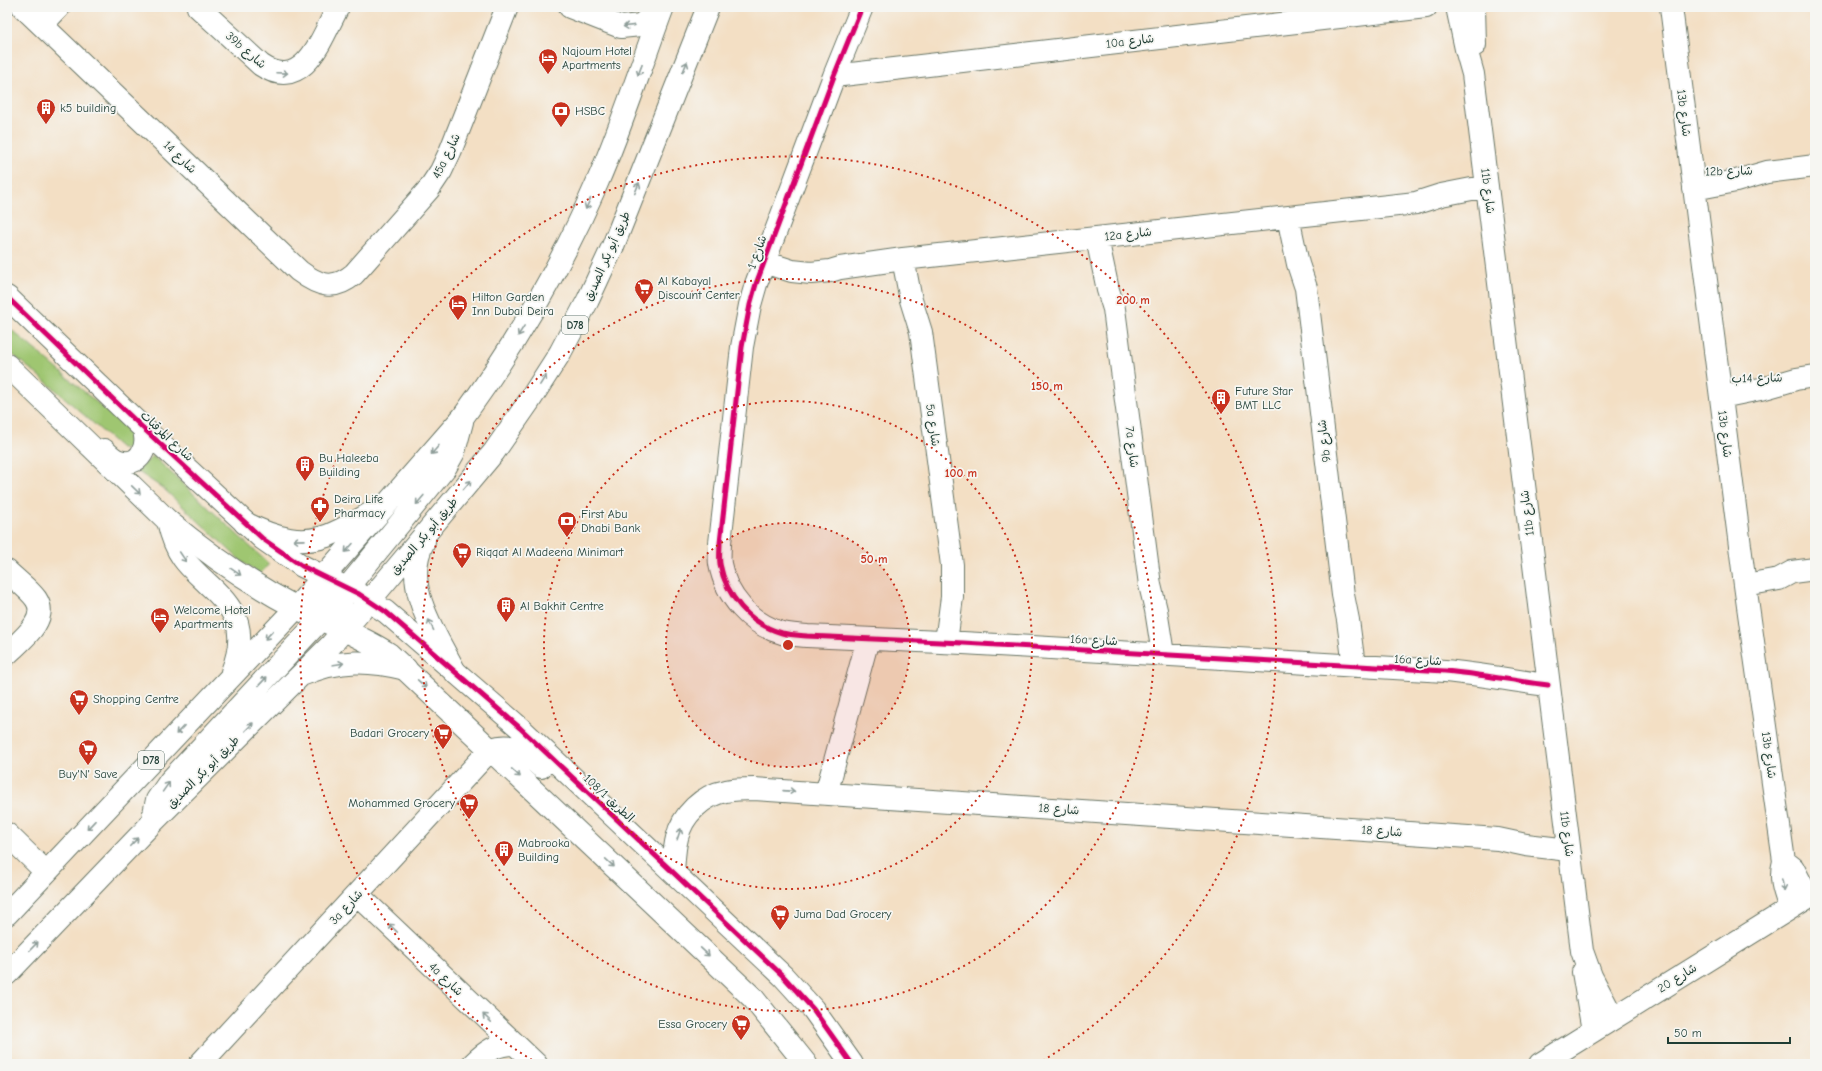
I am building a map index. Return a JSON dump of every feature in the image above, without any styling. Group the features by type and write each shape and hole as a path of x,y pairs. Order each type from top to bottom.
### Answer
{"street":[{"name":"شارع 14","path":"23,7 299,271 317,282 328,285 338,284 347,280"},
{"path":"42,25 59,7"},
{"name":"39b شارع","path":"198,7 261,66 280,74 291,73 306,64 338,7"},
{"name":"45a شارع","path":"347,280 429,190 441,171 450,152 507,7"},
{"path":"570,7 621,27 641,25 662,7"},
{"name":"D78","path":"7,914 296,608 463,417 498,367 526,322 552,277 576,230 598,182 662,7"},
{"name":"طريق أبو بكر الصديق","path":"7,974 152,823 301,675 345,629 494,452 560,353 614,246 708,7"},
{"name":"شارع 1","path":"723,517 742,347 750,305 834,76 862,7"},
{"name":"10a شارع","path":"834,76 1426,7"},
{"name":"11b شارع","path":"1457,7 1473,74 1582,951 1584,987 1593,1031"},
{"name":"11b شارع","path":"1473,74 1475,52 1474,7"},
{"name":"13b شارع","path":"1671,7 1744,578 1784,861 1781,876 1790,908"},
{"name":"12b شارع","path":"1693,180 1734,169 1767,172 1815,166"},
{"name":"12a شارع","path":"768,253 840,268 912,258 1416,203 1442,205 1488,195"},
{"name":"9b شارع","path":"1297,216 1308,262 1306,288 1342,595 1348,620 1345,665"},
{"name":"7a شارع","path":"1106,237 1116,281 1114,309 1150,585 1156,610 1154,654"},
{"name":"5a شارع","path":"912,258 923,307 921,332 952,565 961,600 954,642"},
{"name":"شارع المرقبات","path":"7,297 143,428 245,523 282,553 323,578"},
{"path":"9,367 49,396 110,456 118,461 127,462 136,460 142,454 146,446 146,437 143,428"},
{"path":"9,367 168,521 219,561 296,608 345,629 389,654 753,998 781,1030 806,1064"},
{"name":"شارع 14ب","path":"1720,388 1765,388 1805,378"},
{"path":"345,629 341,619 340,608 342,596 445,468 454,452 460,435 463,417"},
{"path":"245,523 266,534 289,540 312,539 335,533 386,506"},
{"name":"16a شارع","path":"723,517 720,543 720,563 727,587 740,607 760,623 782,633 1345,665 1478,674 1507,680 1547,677"},
{"path":"168,521 171,534 183,558 192,569 222,596 231,607 237,619 240,637 238,656 231,676"},
{"path":"434,524 422,543 416,564 416,585 422,605 455,672"},
{"path":"1744,578 1779,579 1792,572 1815,569"},
{"path":"7,571 36,600 40,612 36,624 7,654"},
{"path":"152,823 158,800 170,781 321,619 326,600 323,578"},
{"name":"108/1 الطريق","path":"323,578 370,600 386,612 520,728 783,976 813,1009 852,1064"},
{"path":"826,794 868,639"},
{"path":"301,675 338,663 382,663 406,669"},
{"path":"491,749 500,746 510,746 519,749 588,808 600,816 626,827"},
{"name":"3a شارع","path":"200,1064 491,749"},
{"name":"شارع 18","path":"673,872 677,837 684,820 695,807 709,797 725,791 754,788 1498,839 1526,845 1568,842"},
{"path":"7,834 46,872"},
{"path":"1784,861 1793,868 1812,895"},
{"name":"4a شارع","path":"357,894 536,1064"},
{"name":"شارع 20","path":"1540,1064 1812,895"},
{"name":"11b شارع","path":"1582,951 1591,976 1614,1018"},
{"path":"473,1064 490,1049 506,1044 514,1044"}],"green space":[{"path":"7,326 128,429 132,439 132,444 129,449 121,448 57,391 7,350"},
{"path":"153,456 269,564 260,574 241,561 164,489 137,471"}],"cycle path":[{"path":"862,7 834,76 756,284 750,305 742,347 720,543 720,564 723,576 734,598 750,616 770,629 794,635 963,643 1445,671 1548,685"},
{"path":"7,297 143,428 263,539 302,566 359,594 386,612 520,728 783,976 813,1009 852,1064"}],"place":[{"name":"Najoum Hotel Apartments","path":"548,75"},
{"name":"k5 building","path":"46,125"},
{"name":"HSBC","path":"561,128"},
{"name":"Al Kabayal Discount Center","path":"644,305"},
{"name":"Hilton Garden Inn Dubai Deira","path":"458,321"},
{"name":"Future Star BMT LLC","path":"1221,415"},
{"name":"Bu Haleeba Building","path":"305,482"},
{"name":"Deira Life Pharmacy","path":"320,523"},
{"name":"First Abu Dhabi Bank","path":"567,538"},
{"name":"Riqqat Al Madeena Minimart","path":"462,569"},
{"name":"Al Bakhit Centre","path":"506,623"},
{"name":"Welcome Hotel Apartments","path":"160,634"},
{"name":"Shopping Centre","path":"79,716"},
{"name":"Badari Grocery","path":"443,750"},
{"name":"Buy'N' Save","path":"88,766"},
{"name":"Mohammed Grocery","path":"469,820"},
{"name":"Mabrooka Building","path":"504,867"},
{"name":"Juma Dad Grocery","path":"780,931"},
{"name":"Essa Grocery","path":"741,1041"}]}
